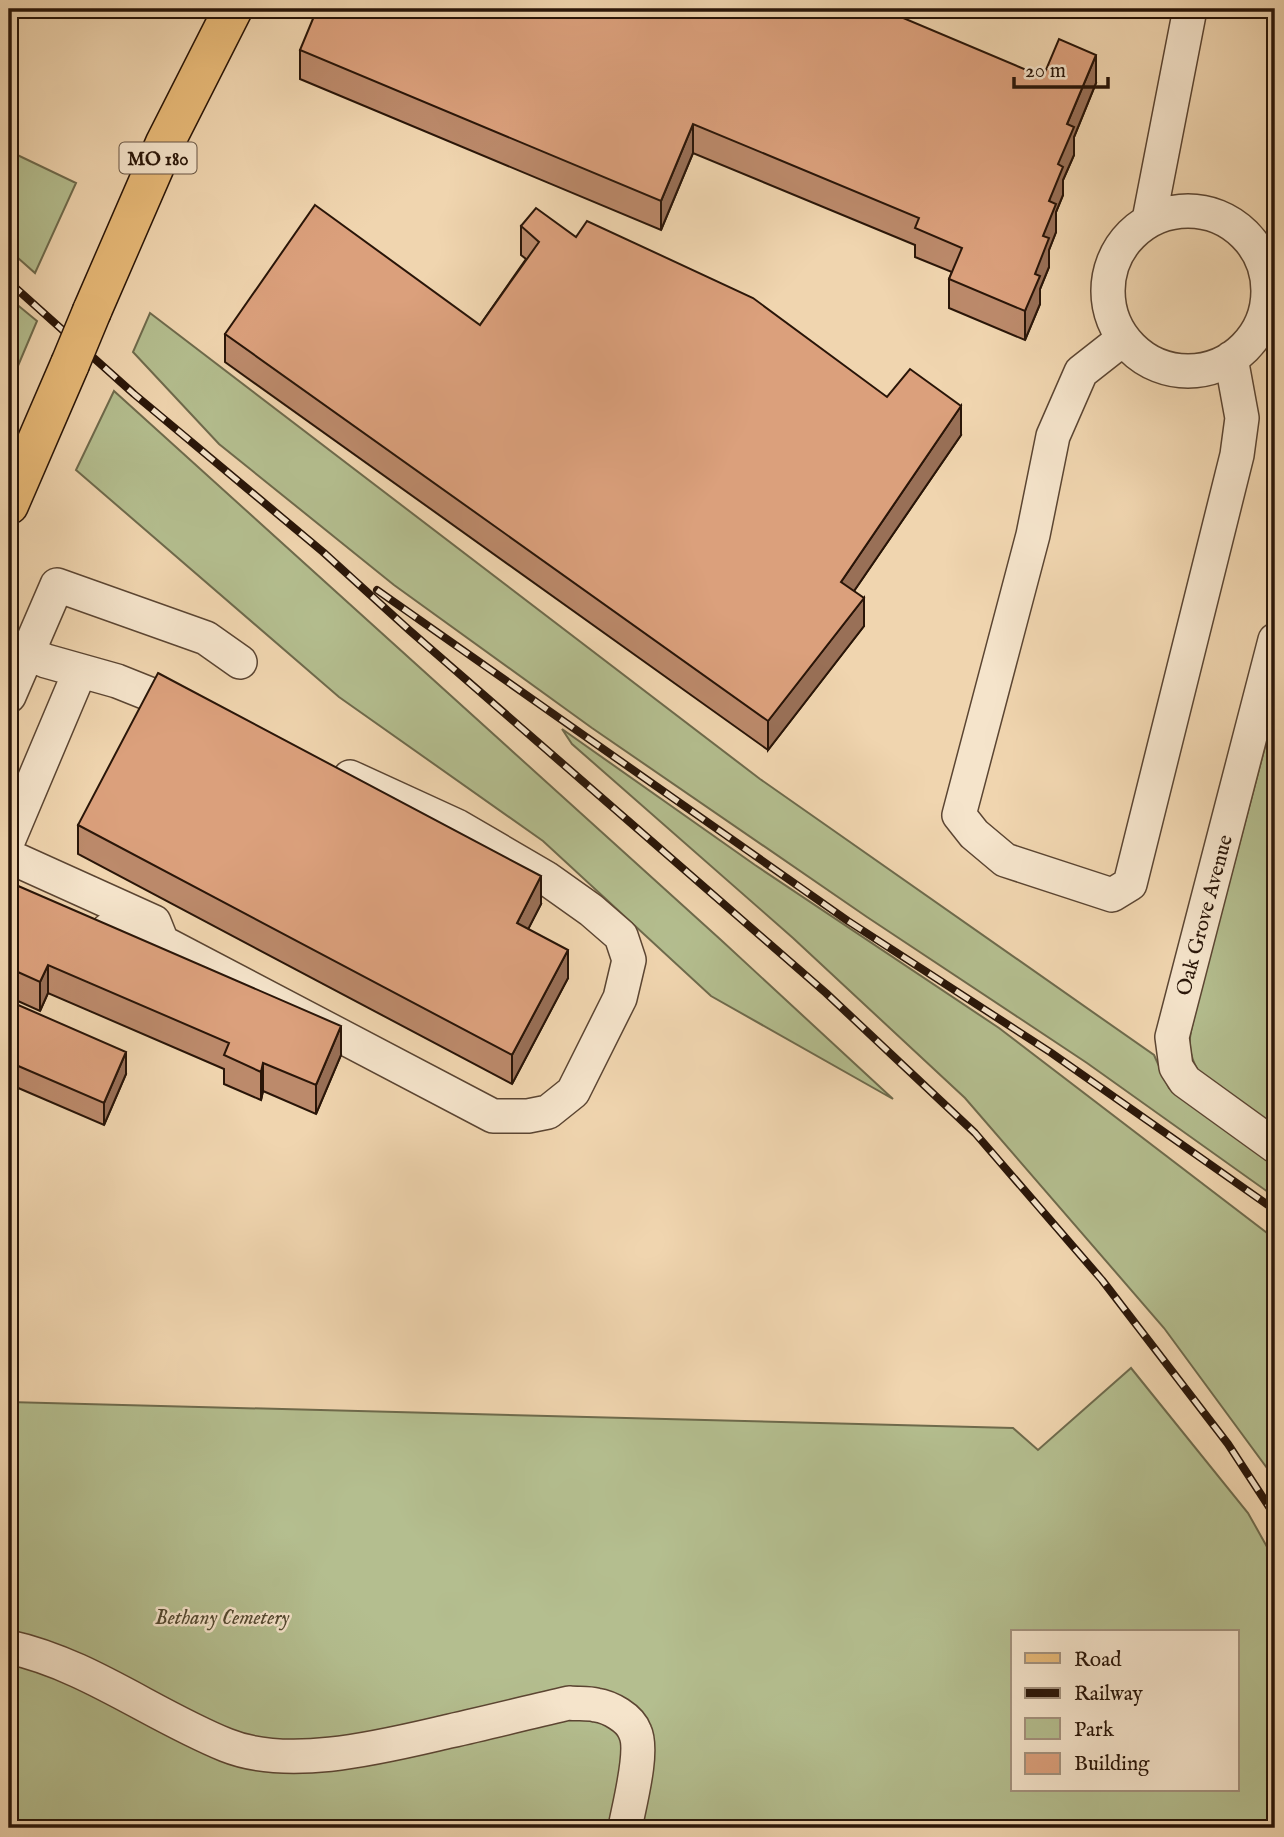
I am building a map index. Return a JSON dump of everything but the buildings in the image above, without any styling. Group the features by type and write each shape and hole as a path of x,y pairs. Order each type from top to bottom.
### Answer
{"main road":[{"name":"MO 180","path":"9,505 165,143 233,9"}],"street":[{"path":"1149,220 1190,9"},
{"path":"1198,210 1223,218 1244,233 1260,254 1268,278 1268,304 1260,329 1244,350 1222,365 1195,372 1168,369 1143,358 1123,340 1111,315 1107,288 1113,261 1127,237 1149,220 1173,211 1198,210"},
{"path":"1123,340 1081,372 1053,436 1033,535 959,815 974,834 1005,860 1112,895 1130,884 1237,455 1241,418 1231,358"},
{"path":"9,696 19,649 57,585 206,638 240,662"},
{"name":"Oak Grove Avenue","path":"1275,640 1172,1037 1175,1067 1185,1081 1275,1146"},
{"path":"19,649 46,661 117,681 214,720"},
{"path":"9,839 80,671"},
{"path":"9,887 142,944 162,942 493,1116 528,1116 548,1112 573,1091 620,998 629,960 621,936 591,910 545,878 457,826 323,765"},
{"path":"9,864 19,861 154,922 162,942"},
{"path":"9,1647 34,1653 90,1676 227,1745 265,1756 300,1756 374,1748 569,1703 598,1705 622,1716 635,1731 638,1749 625,1828"}],"green space":[{"path":"9,151 76,183 35,273 9,250"},
{"path":"9,298 37,321 9,387"},
{"path":"150,313 760,779 1154,1055 1169,1088 1275,1164 1275,1197 1087,1063 867,917 592,728 394,585 219,444 133,352"},
{"path":"114,391 893,1099 711,996 543,841 339,697 76,470"},
{"path":"1275,709 1275,1132 1233,1105 1207,1082 1197,1069 1191,1054 1190,1038"},
{"path":"562,729 755,865 999,1028 1275,1239 1275,1479 1164,1328 965,1098 793,938 572,744"},
{"name":"Bethany Cemetery","path":"1131,1368 1248,1513 1275,1561 1275,1828 9,1828 9,1402 1013,1428 1038,1450"}],"railway":[{"path":"9,282 134,394 323,552 826,993 975,1133 1102,1280 1228,1444 1275,1516"},
{"path":"377,590 848,921 1050,1052 1275,1210"}]}
